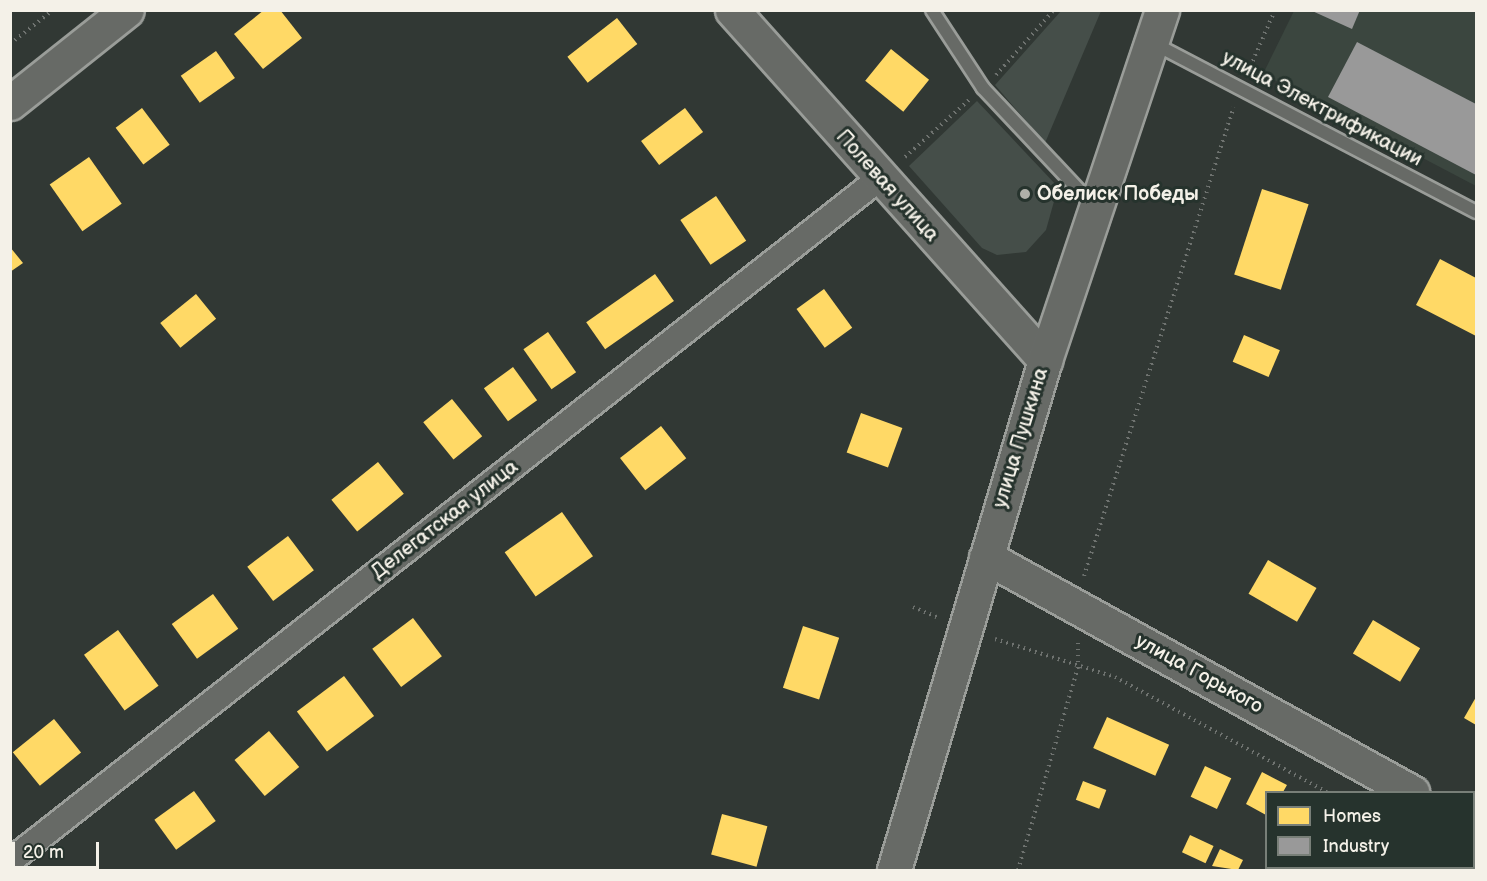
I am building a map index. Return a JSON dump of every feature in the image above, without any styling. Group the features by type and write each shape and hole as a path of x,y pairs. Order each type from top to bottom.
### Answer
{"main road":[{"name":"Полевая улица","path":"732,10 879,179 1045,360"},
{"name":"улица Пушкина","path":"894,870 1045,360 1149,41 1162,10"},
{"path":"10,103 121,12"},
{"name":"улица Горького","path":"986,556 1410,791"}],"street":[{"name":"Делегатская улица","path":"10,861 879,179"}],"lane":[{"path":"932,10 989,96 1095,207"},
{"name":"улица Электрификации","path":"1149,41 1476,212"}],"path":[{"path":"10,44 53,10"},
{"path":"1018,870 1078,668 1078,608 1089,545 1240,89 1275,10"},
{"path":"913,608 965,629 1078,668 1115,677 1325,791"}],"shaded area":[{"path":"1061,11 1101,11 1045,143 995,85"},
{"path":"1294,11 1476,11 1476,186 1263,74"},
{"path":"977,101 1058,187 1046,230 1026,252 997,255 982,248 909,166"}],"building: Homes":[{"path":"264,10 280,10 302,38 263,69 234,34"},
{"path":"617,18 637,44 588,83 567,57"},
{"path":"891,49 929,80 903,112 865,81"},
{"path":"216,51 235,78 200,103 181,76"},
{"path":"142,108 170,145 143,165 116,128"},
{"path":"685,108 703,132 659,165 641,141"},
{"path":"89,157 122,204 82,231 50,185"},
{"path":"1262,189 1309,204 1281,290 1234,275"},
{"path":"716,196 746,241 711,265 680,220"},
{"path":"10,247 23,263 10,272"},
{"path":"1440,259 1476,278 1476,336 1416,305"},
{"path":"655,274 674,301 605,349 586,322"},
{"path":"824,289 852,328 825,348 796,309"},
{"path":"196,294 216,319 180,348 160,323"},
{"path":"548,332 576,372 552,389 523,349"},
{"path":"1244,335 1280,350 1269,377 1233,362"},
{"path":"513,367 537,400 508,421 484,388"},
{"path":"452,399 482,436 453,460 423,422"},
{"path":"861,413 902,428 888,468 847,452"},
{"path":"661,426 686,458 645,490 620,458"},
{"path":"378,462 404,494 357,532 331,500"},
{"path":"562,512 593,556 536,596 505,552"},
{"path":"288,536 314,570 273,601 247,567"},
{"path":"1268,560 1316,588 1297,622 1248,594"},
{"path":"213,594 238,629 197,659 172,624"},
{"path":"413,618 442,656 401,687 372,649"},
{"path":"1373,620 1420,648 1400,682 1353,653"},
{"path":"803,626 839,638 819,700 783,688"},
{"path":"118,630 159,686 125,711 84,655"},
{"path":"344,676 374,716 327,751 297,712"},
{"path":"1476,697 1476,725 1464,718"},
{"path":"1107,717 1169,745 1155,776 1093,748"},
{"path":"54,719 81,752 40,786 13,752"},
{"path":"269,731 299,767 265,796 235,760"},
{"path":"1205,766 1231,778 1217,809 1191,797"},
{"path":"1262,772 1287,785 1284,791 1265,791 1265,814 1246,804"},
{"path":"1083,781 1106,790 1099,809 1076,800"},
{"path":"194,791 216,821 176,850 154,820"},
{"path":"722,814 767,826 757,867 711,855"},
{"path":"1190,835 1214,846 1206,863 1182,852"},
{"path":"1220,849 1243,860 1238,870 1212,866"}],"building: Industry":[{"path":"1310,10 1360,10 1352,29"},
{"path":"1357,42 1476,104 1476,175 1328,97"}],"place":[{"name":"Обелиск Победы","path":"1025,194"}]}
